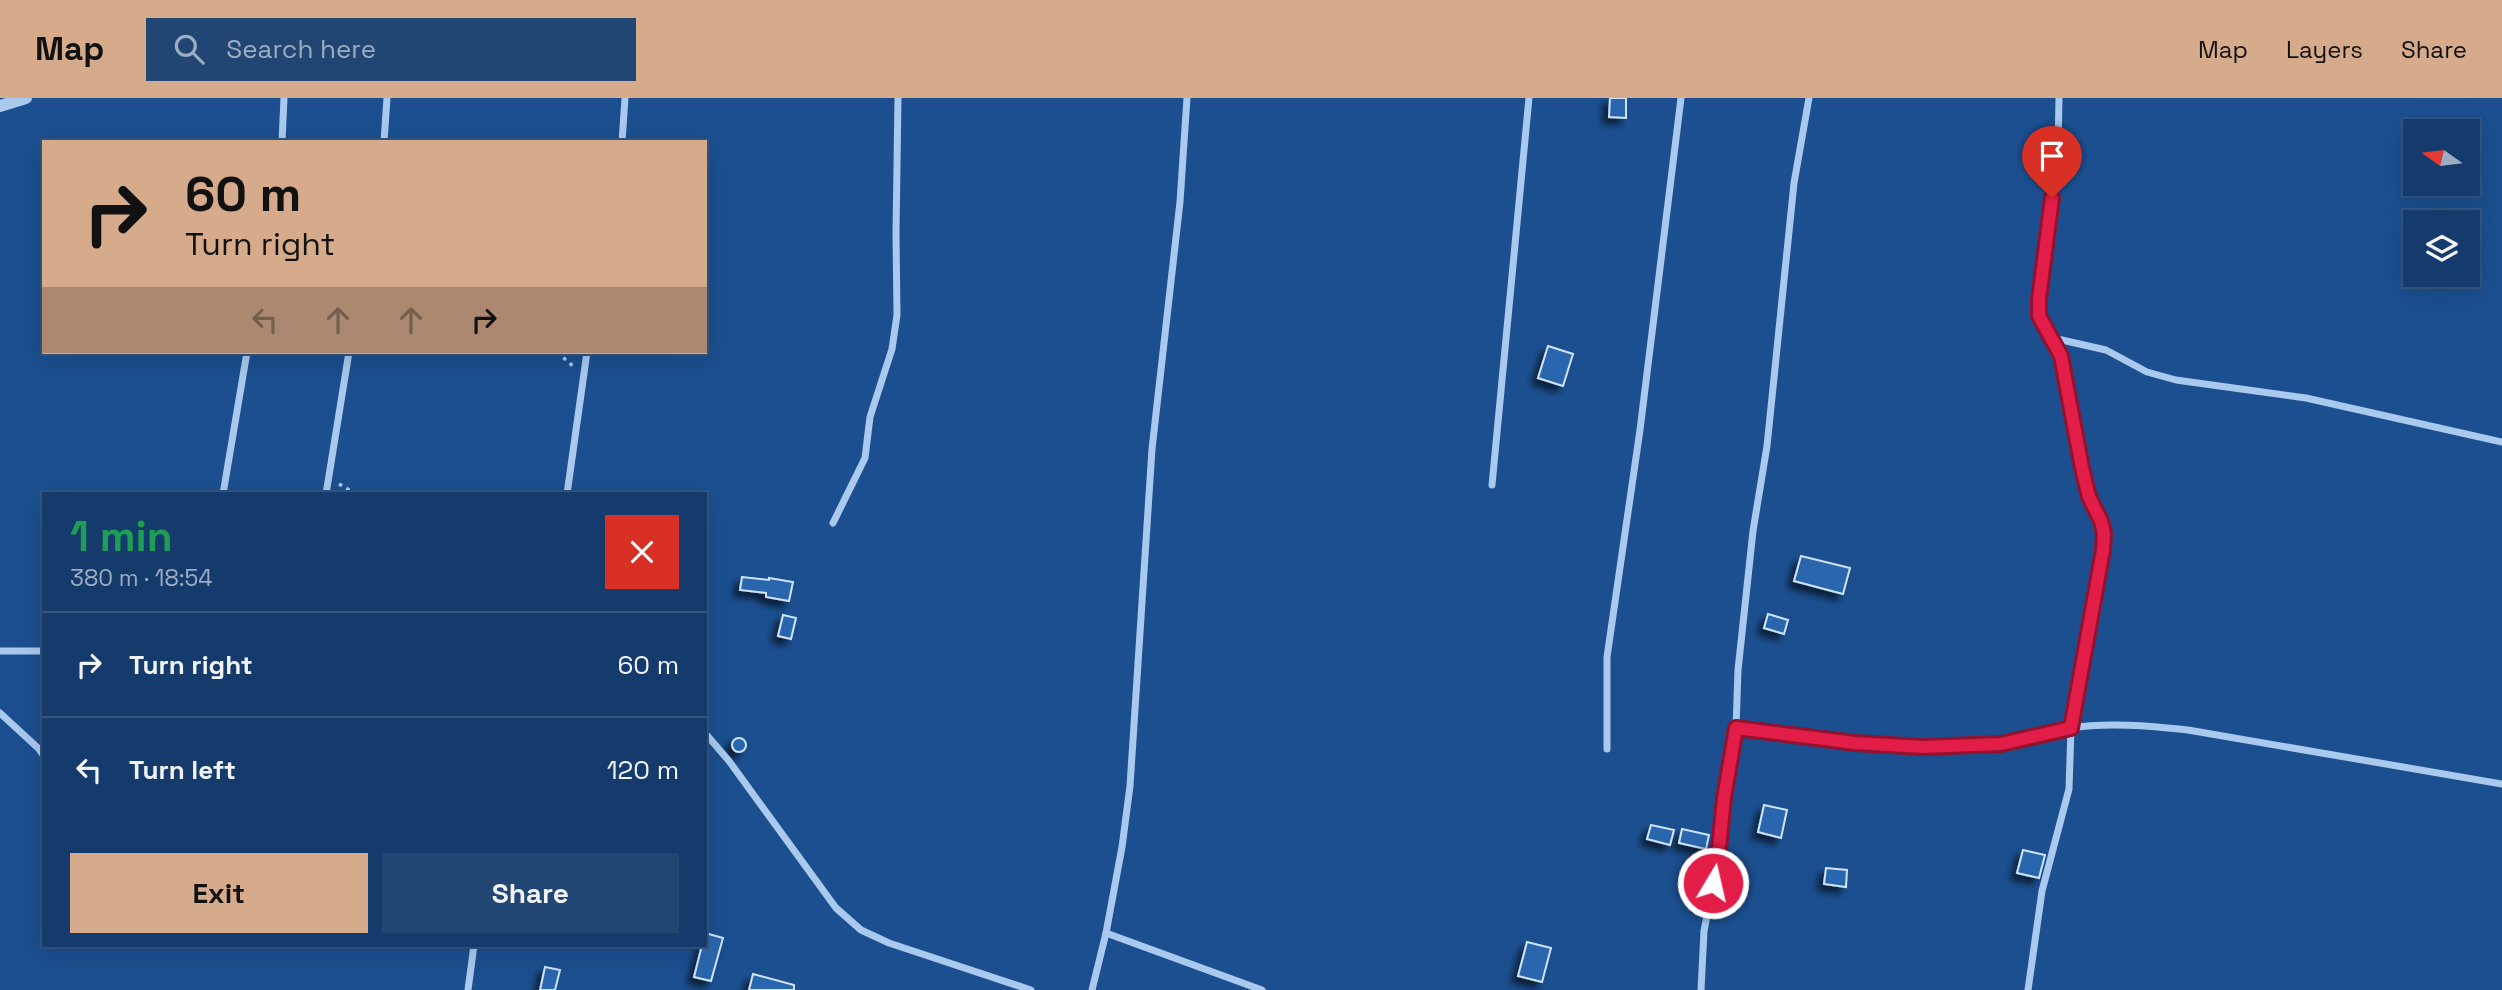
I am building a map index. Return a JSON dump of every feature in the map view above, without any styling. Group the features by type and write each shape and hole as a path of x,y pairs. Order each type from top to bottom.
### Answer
{"street":[{"path":"0,106 26,98"},
{"path":"282,140 284,98"},
{"path":"384,140 387,98"},
{"path":"622,140 625,98"},
{"path":"833,523 865,457 870,416 892,349 896,326 898,98"},
{"path":"1092,990 1106,933 1130,786 1153,449 1180,202 1187,98"},
{"path":"1492,485 1529,98"},
{"path":"1607,749 1606,657 1640,430 1681,98"},
{"path":"1701,990 1704,931 1718,859 1724,798 1736,728 1738,670 1767,446 1794,183 1809,98"},
{"path":"2028,990 2042,891 2069,789 2071,728 2104,533 2084,478 2061,356 2039,316 2059,148 2059,98"},
{"path":"2053,338 2106,350 2147,372 2176,380 2306,398 2502,442"},
{"path":"223,492 247,354"},
{"path":"326,492 349,354"},
{"path":"567,492 587,354"},
{"path":"0,651 42,651"},
{"path":"0,713 42,753"},
{"path":"1736,728 1855,743 1923,747 2001,744 2071,728 2152,726 2502,784"},
{"path":"707,735 729,761 835,908 861,930 890,943 1031,990"},
{"path":"1106,933 1262,990"},
{"path":"468,990 474,947"}],"path":[{"path":"559,354 584,376"},
{"path":"328,478 352,492"}],"building":[{"path":"1610,98 1626,98 1626,118 1609,117"},
{"path":"1548,346 1573,354 1563,386 1538,378"},
{"path":"1801,556 1850,568 1843,594 1794,581"},
{"path":"742,577 793,582 789,601 766,597 766,593 740,590"},
{"path":"1768,614 1788,620 1784,634 1764,628"},
{"path":"783,615 796,618 791,639 778,636"},
{"path":"736,738 742,738 746,745 742,752 736,752 732,748 732,742"},
{"path":"1764,805 1787,810 1781,838 1758,832"},
{"path":"1651,825 1674,830 1670,845 1647,839"},
{"path":"1682,829 1709,835 1706,849 1679,843"},
{"path":"2023,850 2045,855 2039,878 2017,873"},
{"path":"1826,868 1847,870 1846,887 1824,884"},
{"path":"707,934 723,938 711,981 694,977 702,947 707,947"},
{"path":"1527,942 1551,948 1542,982 1518,976"},
{"path":"545,967 560,970 555,990 540,990"},
{"path":"753,974 794,985 794,990 749,990"}],"route":[{"path":"1713,883 1736,728 1855,743 1923,747 2001,744 2071,728 2104,533 2089,497 2061,356 2039,316 2052,198"}]}
